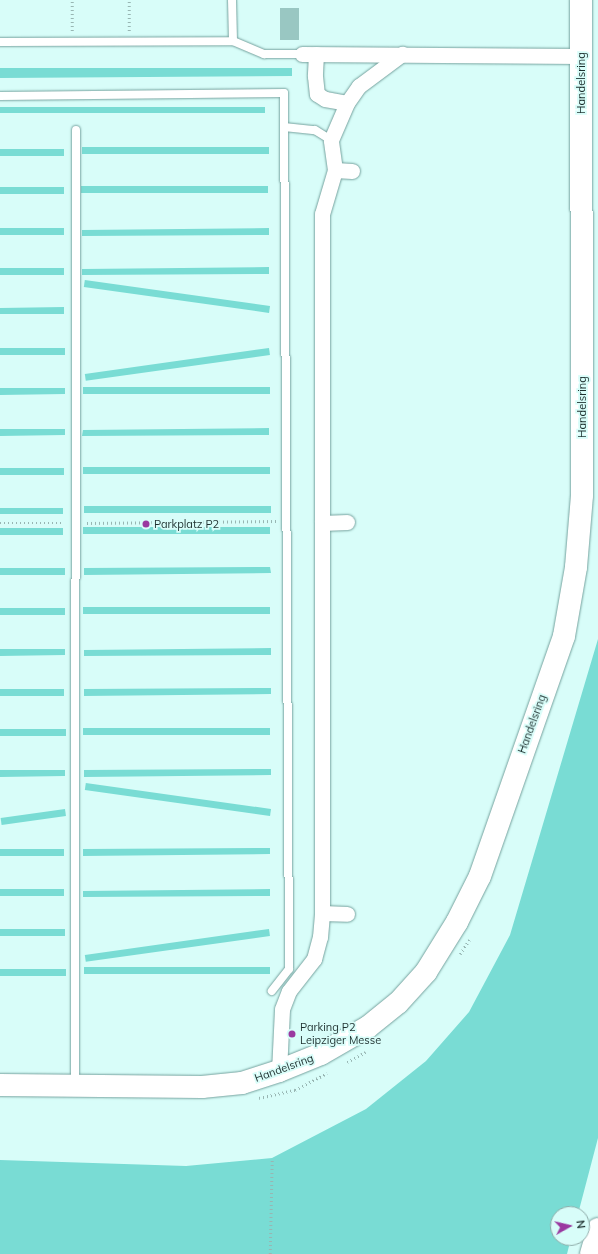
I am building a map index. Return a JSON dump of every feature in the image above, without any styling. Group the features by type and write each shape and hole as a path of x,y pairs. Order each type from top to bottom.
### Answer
{"main road":[{"name":"Handelsring","path":"0,1085 202,1087 242,1083 279,1071 321,1054 368,1027 398,1003 426,972 457,922 480,876 564,636 576,566 582,495 580,0"},
{"path":"591,1254 598,1229"}],"street":[{"path":"347,103 325,99 317,94 315,76 309,54 581,56"},
{"path":"279,1071 282,1009 289,991 314,959 320,937 322,913 322,214 335,170 331,140 347,103 359,86 402,54"},
{"path":"335,170 352,171"},
{"path":"322,523 347,522"},
{"path":"322,913 347,914"}],"lane":[{"path":"232,0 233,41"},
{"path":"0,42 233,41 264,54 309,54"},
{"path":"0,96 284,93 289,969 272,991"},
{"path":"284,127 315,130 331,140"},
{"path":"75,1085 76,130"}],"path":[{"path":"72,1 72,42"},
{"path":"129,1 129,41"},
{"path":"0,522 76,523 286,521"},
{"path":"270,1254 272,1158"}],"shaded area":[{"path":"0,68 292,68 292,76 0,78"},
{"path":"0,107 265,107 265,113 0,113"},
{"path":"82,147 269,147 269,154 82,154"},
{"path":"0,149 64,149 64,156 0,156"},
{"path":"81,186 268,186 268,193 81,193"},
{"path":"0,187 64,187 64,194 0,194"},
{"path":"0,228 64,228 64,235 0,235"},
{"path":"269,228 269,235 82,236 82,230"},
{"path":"269,267 269,274 82,275 82,269"},
{"path":"0,268 64,268 64,275 0,275"},
{"path":"85,280 270,306 269,313 84,287"},
{"path":"64,307 64,314 0,314 0,308"},
{"path":"0,348 65,348 65,355 0,355"},
{"path":"269,348 270,355 86,381 85,374"},
{"path":"83,387 270,387 270,394 83,394"},
{"path":"0,388 65,388 65,394 0,395"},
{"path":"269,428 269,435 82,436 83,430"},
{"path":"0,429 65,429 65,435 0,436"},
{"path":"83,467 270,467 270,474 83,474"},
{"path":"0,468 64,468 64,475 0,475"},
{"path":"84,506 271,506 271,513 84,513"},
{"path":"0,508 63,508 63,514 0,514"},
{"path":"83,527 270,527 270,534 83,534"},
{"path":"0,528 63,528 63,535 0,535"},
{"path":"270,567 271,573 84,575 84,568"},
{"path":"0,568 65,568 65,575 0,575"},
{"path":"83,607 270,607 270,614 83,614"},
{"path":"0,608 65,608 65,615 0,615"},
{"path":"598,639 598,1138 580,1206 550,1206 550,1246 569,1246 567,1254 0,1254 0,1160 186,1166 272,1158 366,1109 426,1061 469,1012 510,935"},
{"path":"271,648 271,655 84,656 84,650"},
{"path":"0,649 65,649 65,655 0,656"},
{"path":"271,688 271,694 84,696 84,689"},
{"path":"0,689 64,689 64,696 0,696"},
{"path":"83,728 270,728 270,735 83,735"},
{"path":"0,729 66,729 66,736 0,736"},
{"path":"271,769 271,775 84,777 84,770"},
{"path":"0,770 65,770 65,776 0,777"},
{"path":"86,783 271,809 270,816 85,790"},
{"path":"65,809 66,816 2,825 1,818"},
{"path":"270,848 270,854 83,856 83,849"},
{"path":"0,849 64,849 64,856 0,856"},
{"path":"0,889 64,889 64,896 0,896"},
{"path":"270,889 270,896 83,897 83,891"},
{"path":"0,929 65,929 65,936 0,936"},
{"path":"269,929 270,936 86,962 85,955"},
{"path":"84,967 270,967 270,974 84,974"},
{"path":"0,969 66,969 66,976 0,976"}],"building":[{"path":"280,8 299,8 299,40 280,40"}],"place":[{"name":"Parkplatz P2","path":"146,524"},
{"name":"Parking P2 Leipziger Messe","path":"292,1034"}]}
